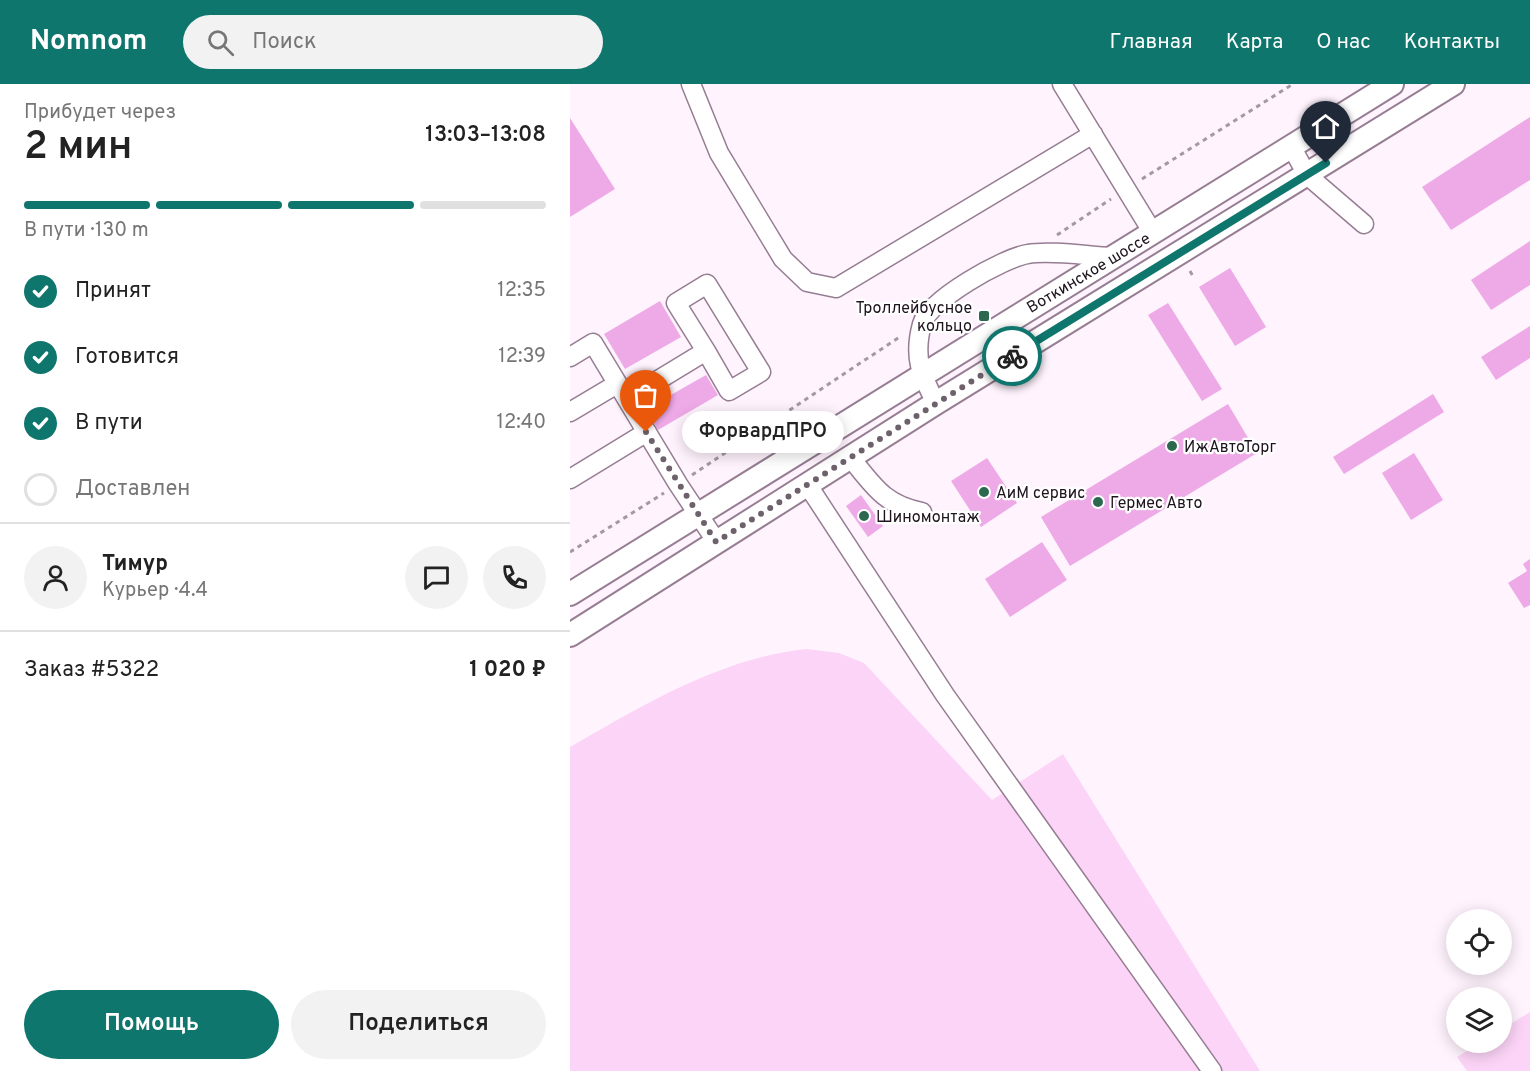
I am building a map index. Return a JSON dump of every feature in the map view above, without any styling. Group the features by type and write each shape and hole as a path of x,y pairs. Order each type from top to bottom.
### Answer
{"main road":[{"name":"Воткинское шоссе","path":"570,594 1392,84"},
{"name":"Воткинское шоссе","path":"570,635 936,403 1453,84"}],"lane":[{"path":"691,84 719,153 783,259 807,282 836,288 1093,134"},
{"path":"1062,84 1153,233"},
{"path":"1291,146 1307,174 1364,224"},
{"path":"936,403 920,375 918,348 923,321 952,293 980,273 1028,254 1112,257"},
{"path":"707,284 760,372 729,391 706,351 676,303 707,284"},
{"path":"570,357 593,343 678,484 716,542"},
{"path":"570,412 622,391 706,351"},
{"path":"570,479 646,432"},
{"path":"850,457 880,494 902,508 922,512"},
{"path":"807,484 945,695 1212,1071"}],"path":[{"path":"1028,254 1293,84"},
{"path":"570,552 678,484 923,321"}],"shaded area":[{"path":"806,649 839,653 864,663 992,800 1063,754 1260,1071 570,1071 570,747 654,700 713,673 774,654"},
{"path":"1530,1012 1530,1071 1467,1071 1457,1057 1464,1053 1512,1053 1512,1023"}],"building":[{"path":"1530,117 1530,180 1451,230 1422,187"},
{"path":"570,118 615,189 570,217"},
{"path":"1530,241 1530,285 1491,310 1471,280"},
{"path":"1230,268 1266,327 1235,346 1199,287"},
{"path":"660,301 681,337 625,369 604,334"},
{"path":"1168,303 1222,389 1202,401 1148,315"},
{"path":"1530,326 1530,358 1496,380 1481,357"},
{"path":"706,375 718,395 658,430 646,409"},
{"path":"1433,394 1444,412 1344,474 1333,457"},
{"path":"1228,404 1257,453 1070,566 1041,517"},
{"path":"1414,453 1443,500 1411,520 1382,473"},
{"name":"АиМ сервис","path":"987,458 1017,503 981,527 951,481"},
{"name":"Шиномонтаж","path":"861,495 883,526 868,537 846,506"},
{"path":"1042,542 1067,580 1010,617 985,579"},
{"path":"1530,559 1530,605 1524,608 1508,583 1527,571 1523,564"}],"way so far":[{"path":"646,432 716,542 1012,356"}],"place":[{"name":"Троллейбусное кольцо","path":"984,316"},
{"name":"ФорвардПРО","path":"646,432"},
{"name":"ИжАвтоТорг","path":"1172,446"},
{"name":"АиМ сервис","path":"984,492"},
{"name":"Гермес Авто","path":"1098,502"},
{"name":"Шиномонтаж","path":"864,516"}],"route":[{"path":"1012,356 1326,163"}]}
